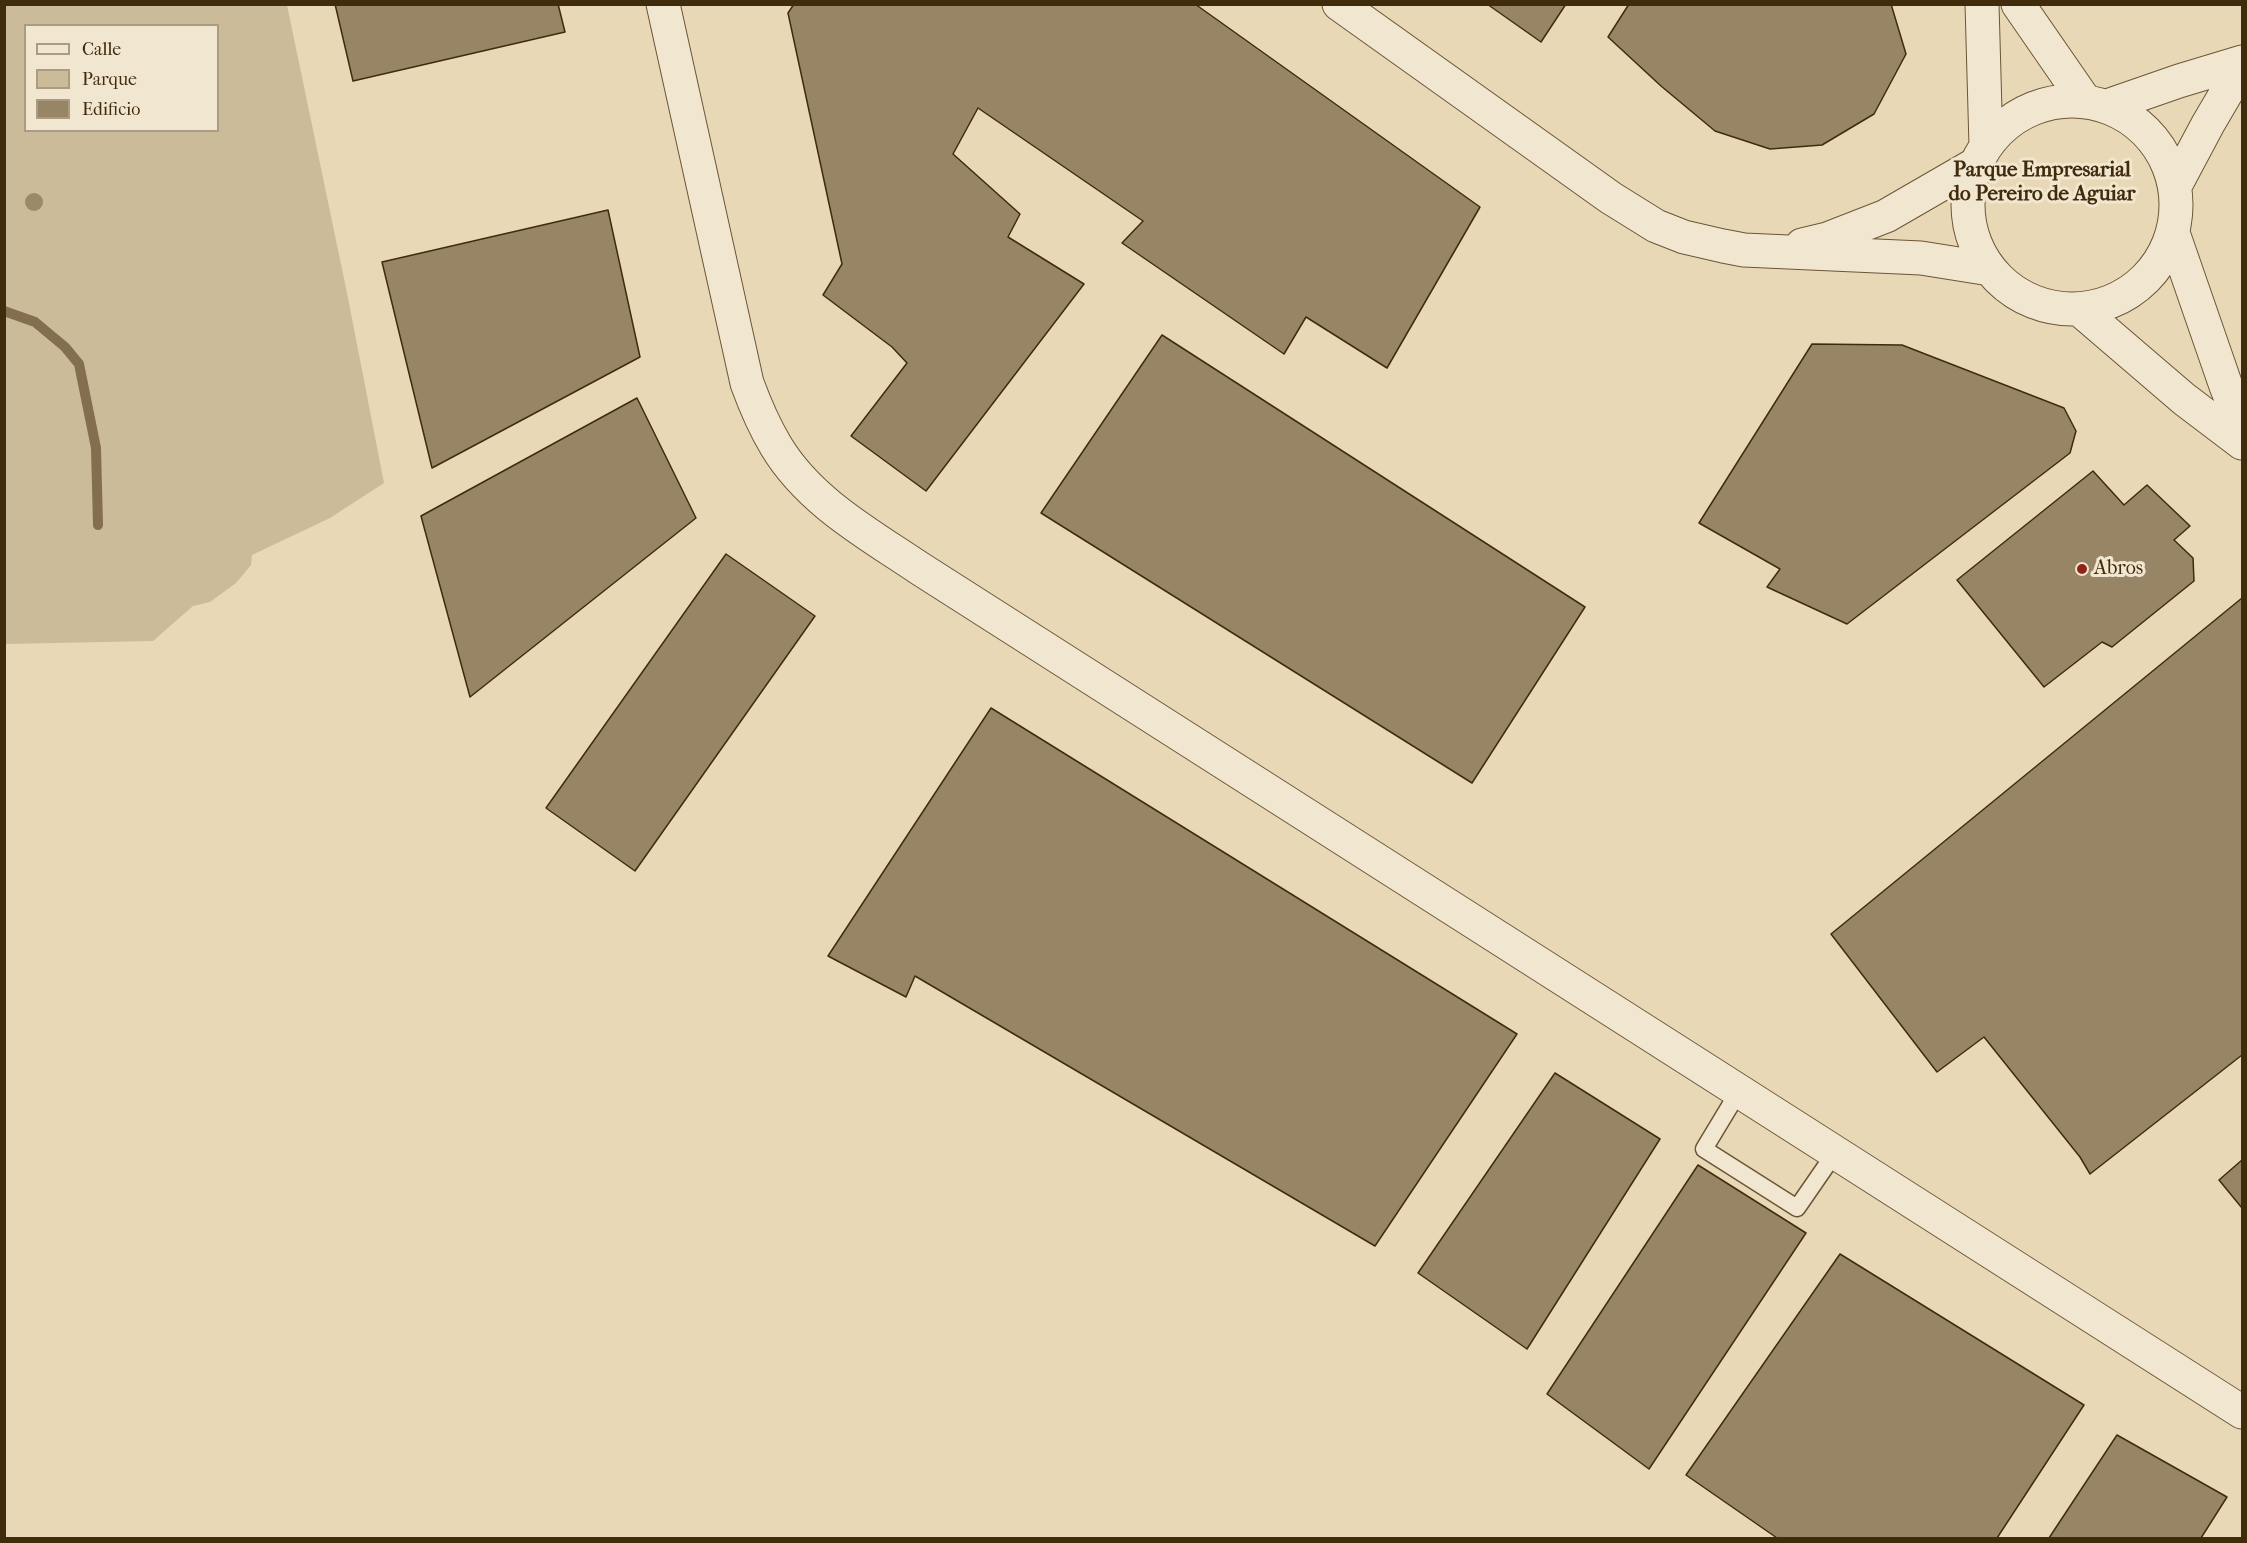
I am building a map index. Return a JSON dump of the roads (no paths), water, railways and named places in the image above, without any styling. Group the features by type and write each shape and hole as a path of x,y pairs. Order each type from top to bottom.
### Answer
{"street":[{"path":"663,4 719,268 747,383 763,423 777,448 802,481 817,496 919,568 2242,1412"},
{"path":"1339,4 1611,198 1656,226 1684,237 1744,250 1921,258 1990,269"},
{"path":"1981,155 1982,4"},
{"path":"2018,4 2096,104 2131,118 2152,137 2167,160 2175,186 2177,210 2173,233 2159,262 2138,286 2110,302 2079,309 2045,306 2014,292 1990,269 1974,242 1968,213 1970,182 1981,155 2005,125 2029,110 2056,102 2096,104 2242,64"},
{"path":"2175,186 2242,64"},
{"path":"1780,251 1827,239 1886,216 1981,155"},
{"path":"2173,233 2242,427"},
{"path":"2079,309 2184,399 2242,442"}],"lane":[{"path":"1739,1091 1704,1149 1797,1208 1835,1153"}],"waterway":[{"path":"4,311 35,322 65,347 79,364 96,448 98,525"}],"place":[{"name":"Abros","path":"2082,569"}],"district":[{"name":"Parque Empresarial do Pereiro de Aguiar","path":"2042,183"}]}
